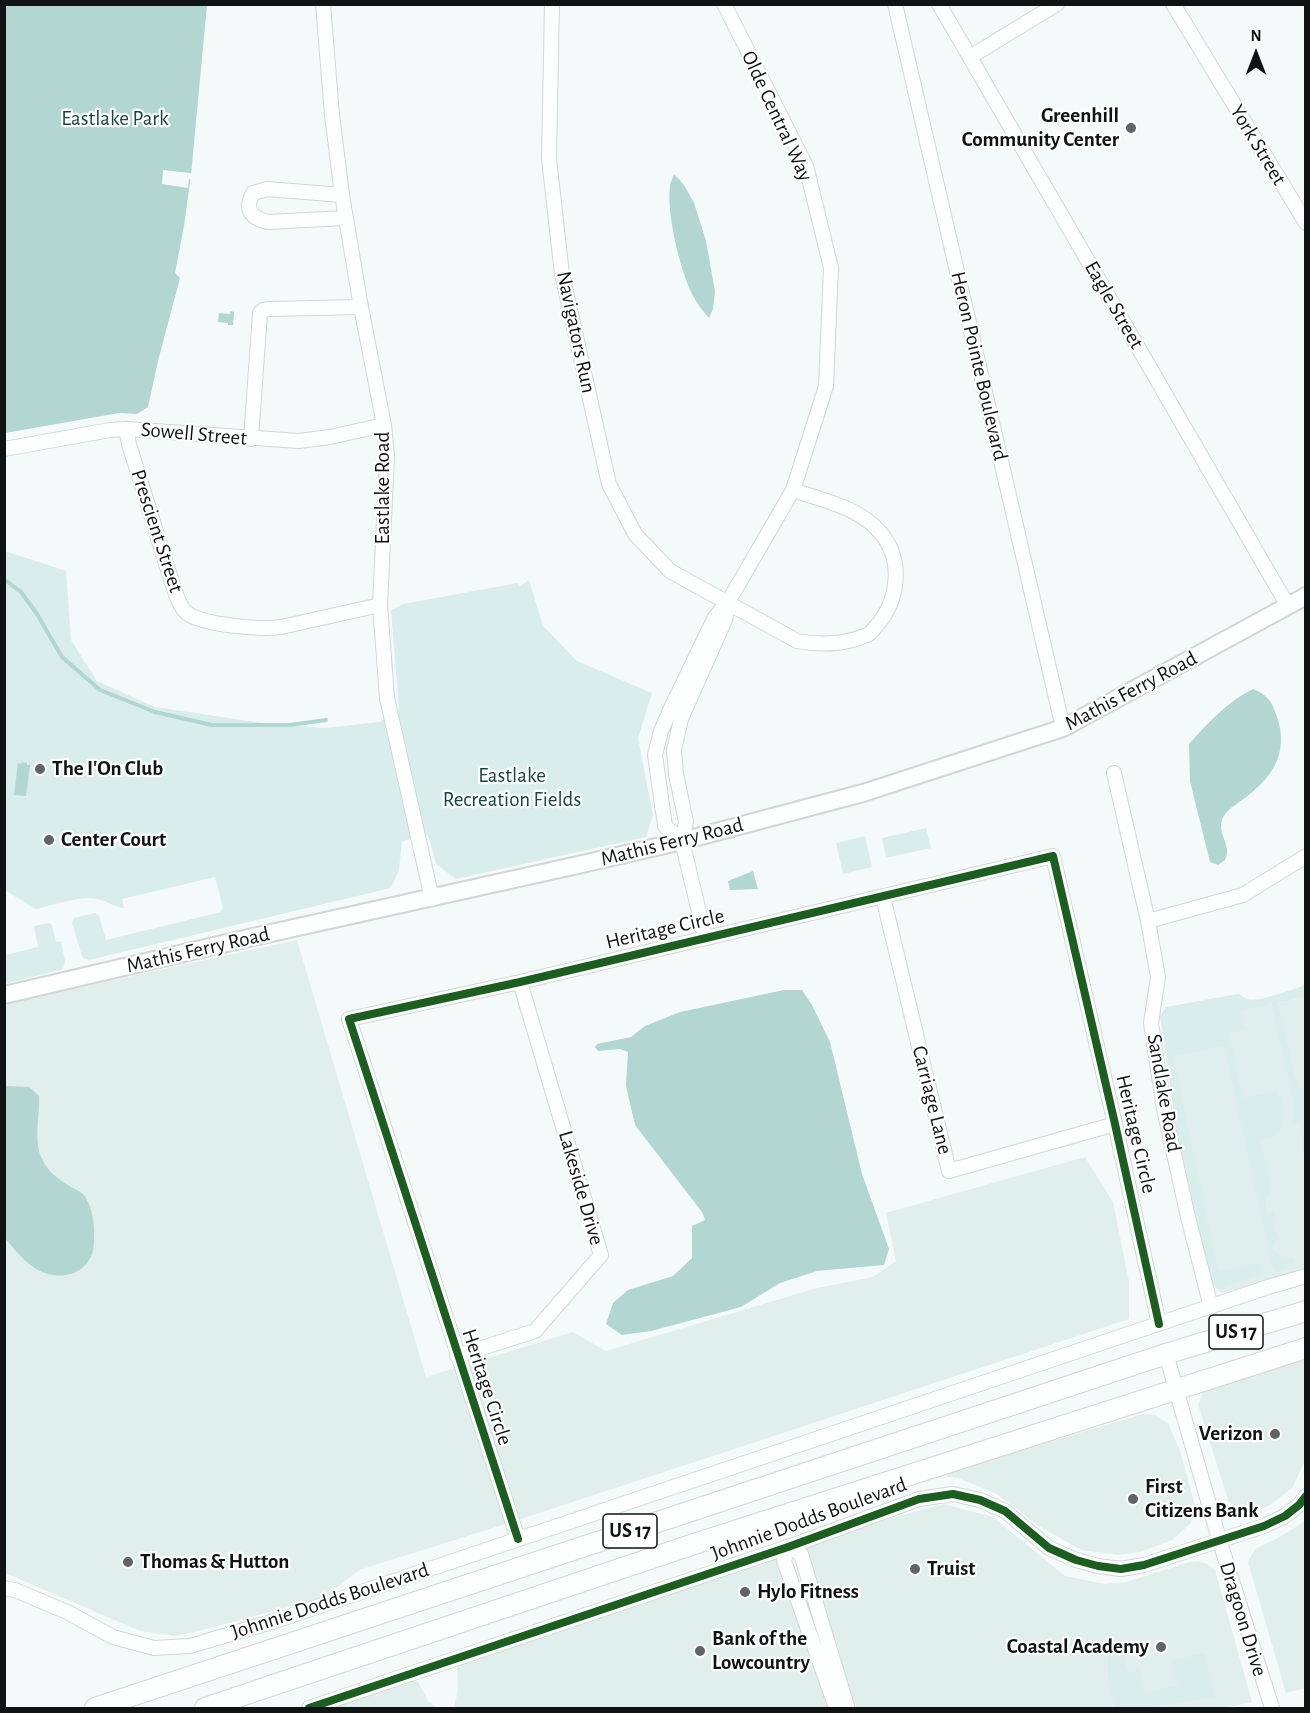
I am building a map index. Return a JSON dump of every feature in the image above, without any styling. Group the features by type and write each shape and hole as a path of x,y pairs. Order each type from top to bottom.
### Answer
{"highway":[{"name":"Johnnie Dodds Boulevard","path":"95,1708 1166,1354 1305,1311"},
{"name":"Johnnie Dodds Boulevard","path":"205,1708 694,1544 1305,1348"}],"main road":[{"name":"Mathis Ferry Road","path":"4,995 682,841 864,793 1063,728 1305,596"}],"street":[{"name":"Eastlake Road","path":"323,4 332,115 345,218 384,425 387,456 380,605 387,698 432,899"},
{"name":"Navigators Run","path":"552,4 549,159 562,274 609,484 635,534 670,571 728,602"},
{"name":"Olde Central Way","path":"724,4 806,166 831,268 826,386 793,490 728,602 715,617 661,731 655,755 665,826 682,841 686,822 676,774 674,750 681,719 724,620 728,602"},
{"name":"Heron Pointe Boulevard","path":"895,4 1063,728"},
{"name":"Eagle Street","path":"939,4 1288,606"},
{"path":"970,57 1057,4"},
{"name":"York Street","path":"1173,4 1305,223"},
{"path":"342,195 267,189 253,193 249,207 252,216 268,222 345,218"},
{"path":"251,439 260,313 269,309 361,307"},
{"name":"Sowell Street","path":"4,449 110,430 126,429 299,441 330,437 384,425"},
{"name":"Prescient Street","path":"126,429 156,532 180,604 187,614 202,620 265,629 380,605"},
{"path":"728,602 797,641 814,645 842,643 869,634 885,615 891,604 897,571 888,543 866,518 848,509 793,490"},
{"name":"Sandlake Road","path":"1114,773 1148,921 1158,977 1151,1023 1164,1108 1188,1217 1211,1306"},
{"name":"Heritage Circle","path":"682,841 705,937"},
{"name":"Heritage Circle","path":"518,1539 349,1019 520,982 1053,856 1159,1324"},
{"path":"1148,921 1243,895 1305,856"},
{"name":"Carriage Lane","path":"883,897 949,1171 1115,1124"},
{"name":"Lakeside Drive","path":"457,1356 535,1331 601,1255 520,982"},
{"name":"Johnnie Dodds Boulevard","path":"4,1588 15,1590 67,1612 113,1637 154,1648 190,1646 278,1620 1305,1276"},
{"name":"Dragoon Drive","path":"1166,1354 1267,1708"},
{"name":"Johnnie Dodds Boulevard","path":"309,1708 788,1547 919,1499 953,1494 980,1500 1005,1511 1049,1548 1076,1560 1121,1569 1144,1565 1264,1526 1285,1516 1299,1505 1305,1496"},
{"path":"788,1547 801,1554 816,1600 842,1707 784,1561 788,1547"},
{"path":"800,1605 816,1600"}],"shaded area":[{"path":"297,940 426,1377 573,1332 606,1351 817,1288 873,1277 896,1261 886,1213 1085,1157 1113,1202 1129,1282 1129,1319 359,1570 325,1597 199,1631 174,1636 140,1631 5,1573 4,1004"},
{"path":"1305,997 1305,1276 1221,1293 1211,1282 1175,1121 1167,1020"},
{"path":"1305,1354 1305,1461 1292,1488 1270,1505 1250,1513 1235,1510 1228,1500 1198,1404 1204,1391"},
{"path":"1143,1414 1155,1415 1168,1423 1180,1451 1196,1509 1191,1523 1172,1540 1140,1552 1119,1555 1081,1550 1037,1525 997,1494 958,1478 947,1477 947,1474 962,1468"},
{"path":"943,1504 993,1517 1065,1576 1105,1584 1126,1582 1190,1562 1198,1561 1207,1564 1215,1570 1252,1702 1224,1708 454,1708 458,1690 457,1663 769,1558 780,1559 817,1667 841,1659 802,1547"},
{"path":"1305,1521 1305,1688 1286,1693 1248,1562 1255,1549"},
{"path":"406,1680 418,1682 428,1701 437,1708 321,1708"}],"green space":[{"name":"Eastlake Recreation Fields","path":"5,551 66,571 71,640 97,681 155,707 262,723 325,728 379,722 399,709 391,610 403,604 518,583 520,586 529,580 543,626 577,661 652,693 638,738 653,815 646,837 456,879 436,864 428,835 402,841 399,870 391,888 89,960 84,959 72,923 74,918 95,913 99,916 106,940 221,912 223,908 215,877 122,899 124,908 90,898 35,909 5,890"},
{"path":"926,828 931,848 886,858 882,838"},
{"path":"865,836 872,867 843,874 836,843"},
{"path":"49,923 52,925 56,942 61,941 65,961 63,969 5,984 5,955 38,947 34,926"},
{"path":"1305,985 1305,997 1278,1003 1298,1089 1305,1087 1305,1168 1301,1124 1293,1123 1293,1100 1272,1004 1240,1011 1244,1030 1228,1033 1243,1098 1276,1091 1281,1101 1283,1117 1279,1132 1260,1140 1271,1185 1265,1205 1268,1213 1274,1212 1275,1230 1280,1238 1272,1248 1279,1256 1293,1258 1295,1265 1277,1272 1273,1268 1224,1046 1173,1056 1218,1271 1260,1263 1264,1268 1263,1274 1217,1289 1211,1282 1175,1121 1160,1016 1166,1007 1238,994 1247,999 1259,999"},
{"path":"1119,1640 1128,1673 1139,1670 1145,1693 1178,1685 1172,1661 1204,1653 1215,1696 1147,1708 1115,1708 1108,1676 1108,1643"}],"water":[{"name":"Eastlake Park","path":"5,5 207,5 191,175 175,273 180,278 148,407 137,414 119,413 5,433"},
{"path":"674,174 684,185 694,203 706,241 715,291 713,309 709,318 696,302 688,286 679,258 669,198"},
{"path":"230,311 234,312 233,325 218,322 219,313 230,314"},
{"path":"1253,689 1267,697 1274,709 1281,733 1279,755 1263,782 1228,810 1224,816 1221,828 1227,853 1225,860 1218,865 1210,862 1190,781 1189,744 1227,706"},
{"path":"18,763 30,765 26,796 14,795"},
{"path":"753,871 758,889 730,890 728,881"},
{"path":"784,990 802,990 830,1042 862,1174 889,1249 884,1265 817,1271 780,1283 741,1307 651,1331 622,1335 606,1324 613,1303 628,1290 673,1276 692,1258 692,1226 705,1220 702,1212 635,1125 626,1086 628,1052 620,1049 598,1051 595,1047 597,1044 631,1037 645,1026 680,1012"},
{"path":"5,1086 29,1087 39,1096 37,1136 42,1159 54,1175 83,1194 89,1204 94,1230 92,1253 82,1268 75,1272 57,1275 38,1270 24,1260 5,1238"}],"pier":[{"path":"163,170 190,173 194,175 194,179 189,179 188,188 162,184"}],"waterway":[{"path":"4,579 21,592 62,657 100,690 155,712 212,725 290,725 326,720"}],"cycle path":[{"path":"518,1539 349,1019 520,982 1053,856 1159,1324"},
{"path":"309,1708 788,1547 919,1499 953,1494 980,1500 1005,1511 1049,1548 1076,1560 1121,1569 1144,1565 1264,1526 1285,1516 1306,1496"}],"place":[{"name":"Greenhill Community Center","path":"1131,128"},
{"name":"The I'On Club","path":"40,769"},
{"name":"Center Court","path":"49,840"},
{"name":"Verizon","path":"1275,1434"},
{"name":"First Citizens Bank","path":"1133,1499"},
{"name":"Thomas & Hutton","path":"128,1562"},
{"name":"Truist","path":"915,1569"},
{"name":"Hylo Fitness","path":"745,1592"},
{"name":"Coastal Academy","path":"1161,1647"},
{"name":"Bank of the Lowcountry","path":"700,1651"}]}
